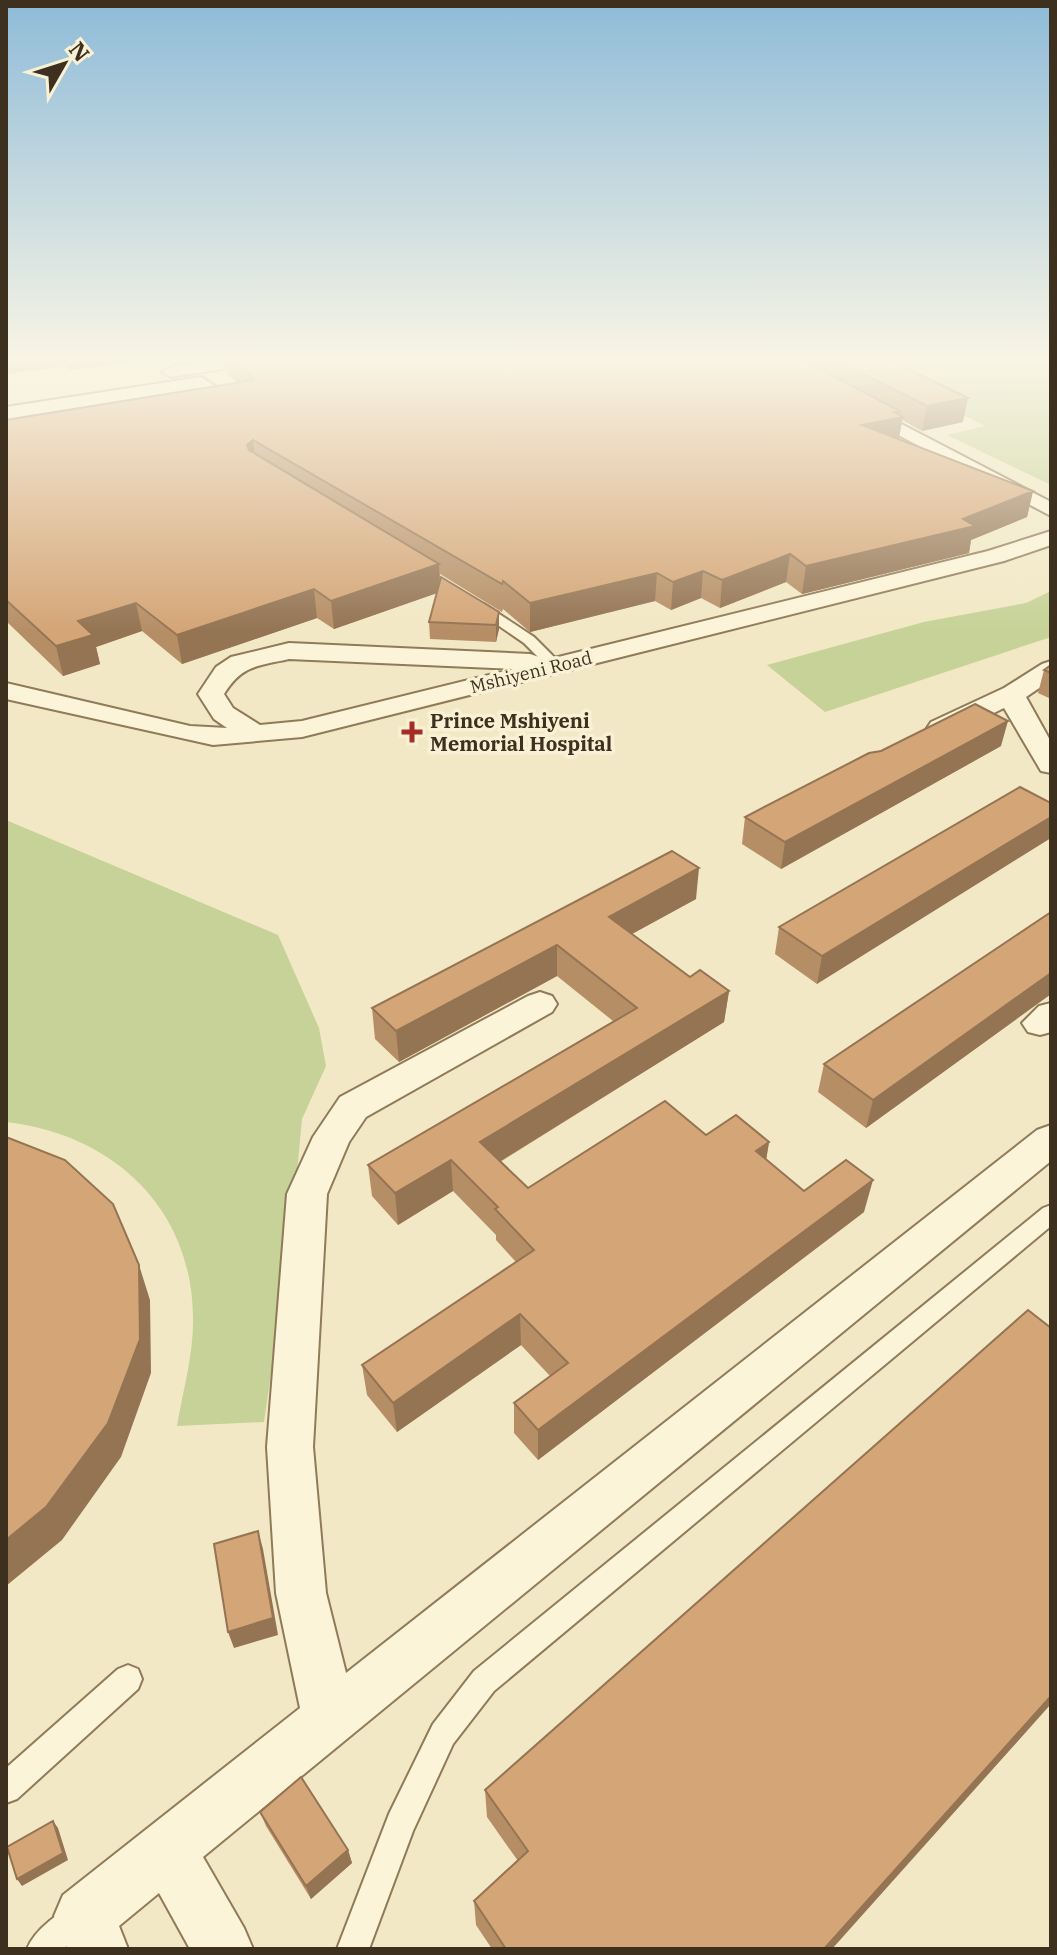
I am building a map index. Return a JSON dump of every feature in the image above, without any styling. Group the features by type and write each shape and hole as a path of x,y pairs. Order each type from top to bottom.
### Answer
{"street":[{"path":"939,449 1051,510"},
{"name":"Mshiyeni Road","path":"8,689 160,729 213,737 302,729 996,556 1051,538"},
{"path":"257,735 223,713 211,694 225,672 256,657 310,651 557,664"},
{"path":"916,741 1013,694 1051,669"},
{"path":"1013,694 1014,702 1044,736 1051,765"},
{"path":"330,1720 301,1593 290,1447 307,1194 332,1137 353,1107 540,1004"},
{"path":"75,1938 167,1851 1051,1140"},
{"path":"167,1851 223,1949"}],"lane":[{"path":"463,595 529,640 557,664"},
{"path":"353,1949 400,1825 443,1734 484,1681 1051,1214"},
{"path":"6,1788 128,1679"}],"green space":[{"path":"977,449 1051,449 1051,485"},
{"path":"1051,591 1051,637 825,712 767,665 924,622 1026,603"},
{"path":"6,820 278,935 319,1028 326,1066 302,1119 291,1236 264,1422 177,1426 190,1358 193,1317 189,1278 178,1242 161,1210 139,1183 111,1160 80,1142 44,1129 6,1122"}],"building":[{"path":"6,449 249,449 439,564 331,601 314,589 177,635 136,603 78,621 93,635 56,646 6,600"},
{"path":"269,449 925,449 1033,491 963,519 975,526 806,566 790,554 722,580 703,571 673,582 657,573 530,603 503,581 502,584"},
{"path":"441,577 499,612 496,625 429,622"},
{"path":"975,704 1008,721 785,842 745,817 869,753 881,751"},
{"path":"1020,787 1051,803 1051,817 822,956 779,927"},
{"path":"672,851 699,868 609,917 690,977 700,970 729,991 480,1142 528,1188 665,1101 706,1135 736,1115 769,1142 756,1151 804,1191 846,1160 873,1180 538,1430 514,1403 568,1363 520,1314 393,1403 362,1365 534,1250 495,1209 498,1207 451,1160 395,1193 368,1165 637,1008 557,945 396,1031 372,1008"},
{"path":"1051,912 1051,973 873,1100 824,1064"},
{"path":"6,1137 65,1160 113,1204 139,1265 140,1339 108,1423 46,1507 6,1540"},
{"path":"1028,1310 1051,1328 1051,1696 824,1949 506,1949 474,1901 528,1851 485,1790"},
{"path":"258,1531 273,1618 228,1632 214,1544"},
{"path":"301,1777 348,1850 306,1886 260,1812"},
{"path":"53,1821 63,1853 17,1879 7,1847"}],"place":[{"name":"Prince Mshiyeni Memorial Hospital","path":"412,732"}]}
